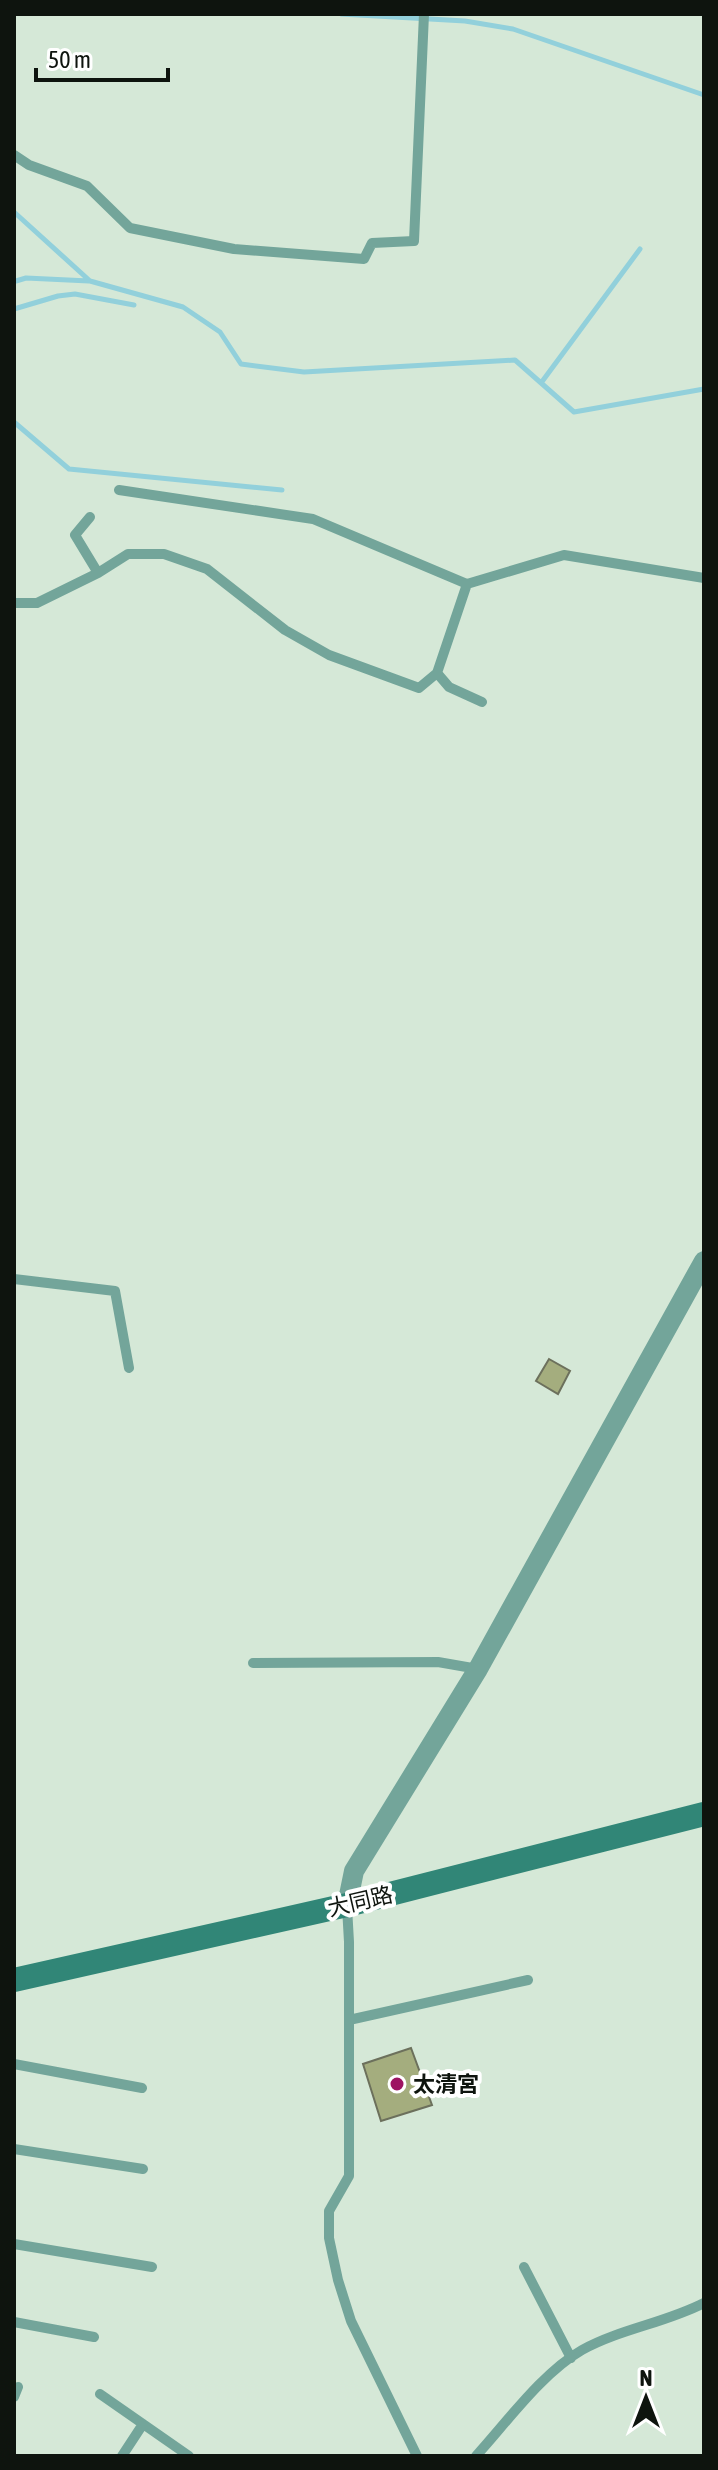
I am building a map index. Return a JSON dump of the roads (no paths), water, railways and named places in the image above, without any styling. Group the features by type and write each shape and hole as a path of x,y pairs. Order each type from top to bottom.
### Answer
{"street":[{"path":"347,1905 354,1871 478,1669 704,1261"},
{"name":"大同路","path":"14,1980 347,1905 704,1814"}],"lane":[{"path":"14,155 29,165 87,186 130,228 234,249 364,259 372,243 414,241 423,19"},
{"path":"119,490 313,519 467,584 564,555 704,578"},
{"path":"90,517 75,535 98,573"},
{"path":"14,603 37,603 98,573 128,554 164,554 207,569 285,630 329,655 419,688 437,673 467,584"},
{"path":"437,673 449,687 482,702"},
{"path":"14,1279 115,1291 129,1368"},
{"path":"253,1663 438,1662 478,1669"},
{"path":"347,1905 349,2176 329,2211 329,2238 351,2321 417,2456"},
{"path":"349,2020 528,1980"},
{"path":"14,2064 142,2088"},
{"path":"14,2149 143,2169"},
{"path":"14,2244 152,2267"},
{"path":"524,2267 571,2358"},
{"path":"476,2456 548,2376 580,2351 704,2303"},
{"path":"14,2322 94,2337"},
{"path":"100,2394 189,2456"},
{"path":"122,2456 143,2424"}],"waterway":[{"path":"341,14 465,21 513,29 704,95"},
{"path":"14,212 90,281 183,307 220,332 241,364 304,372 515,360 574,412 704,389"},
{"path":"541,383 640,249"},
{"path":"16,281 26,278 89,281"},
{"path":"14,309 75,294 134,305"},
{"path":"14,422 69,469 282,490"}],"place":[{"name":"太清宮","path":"397,2084"}]}
